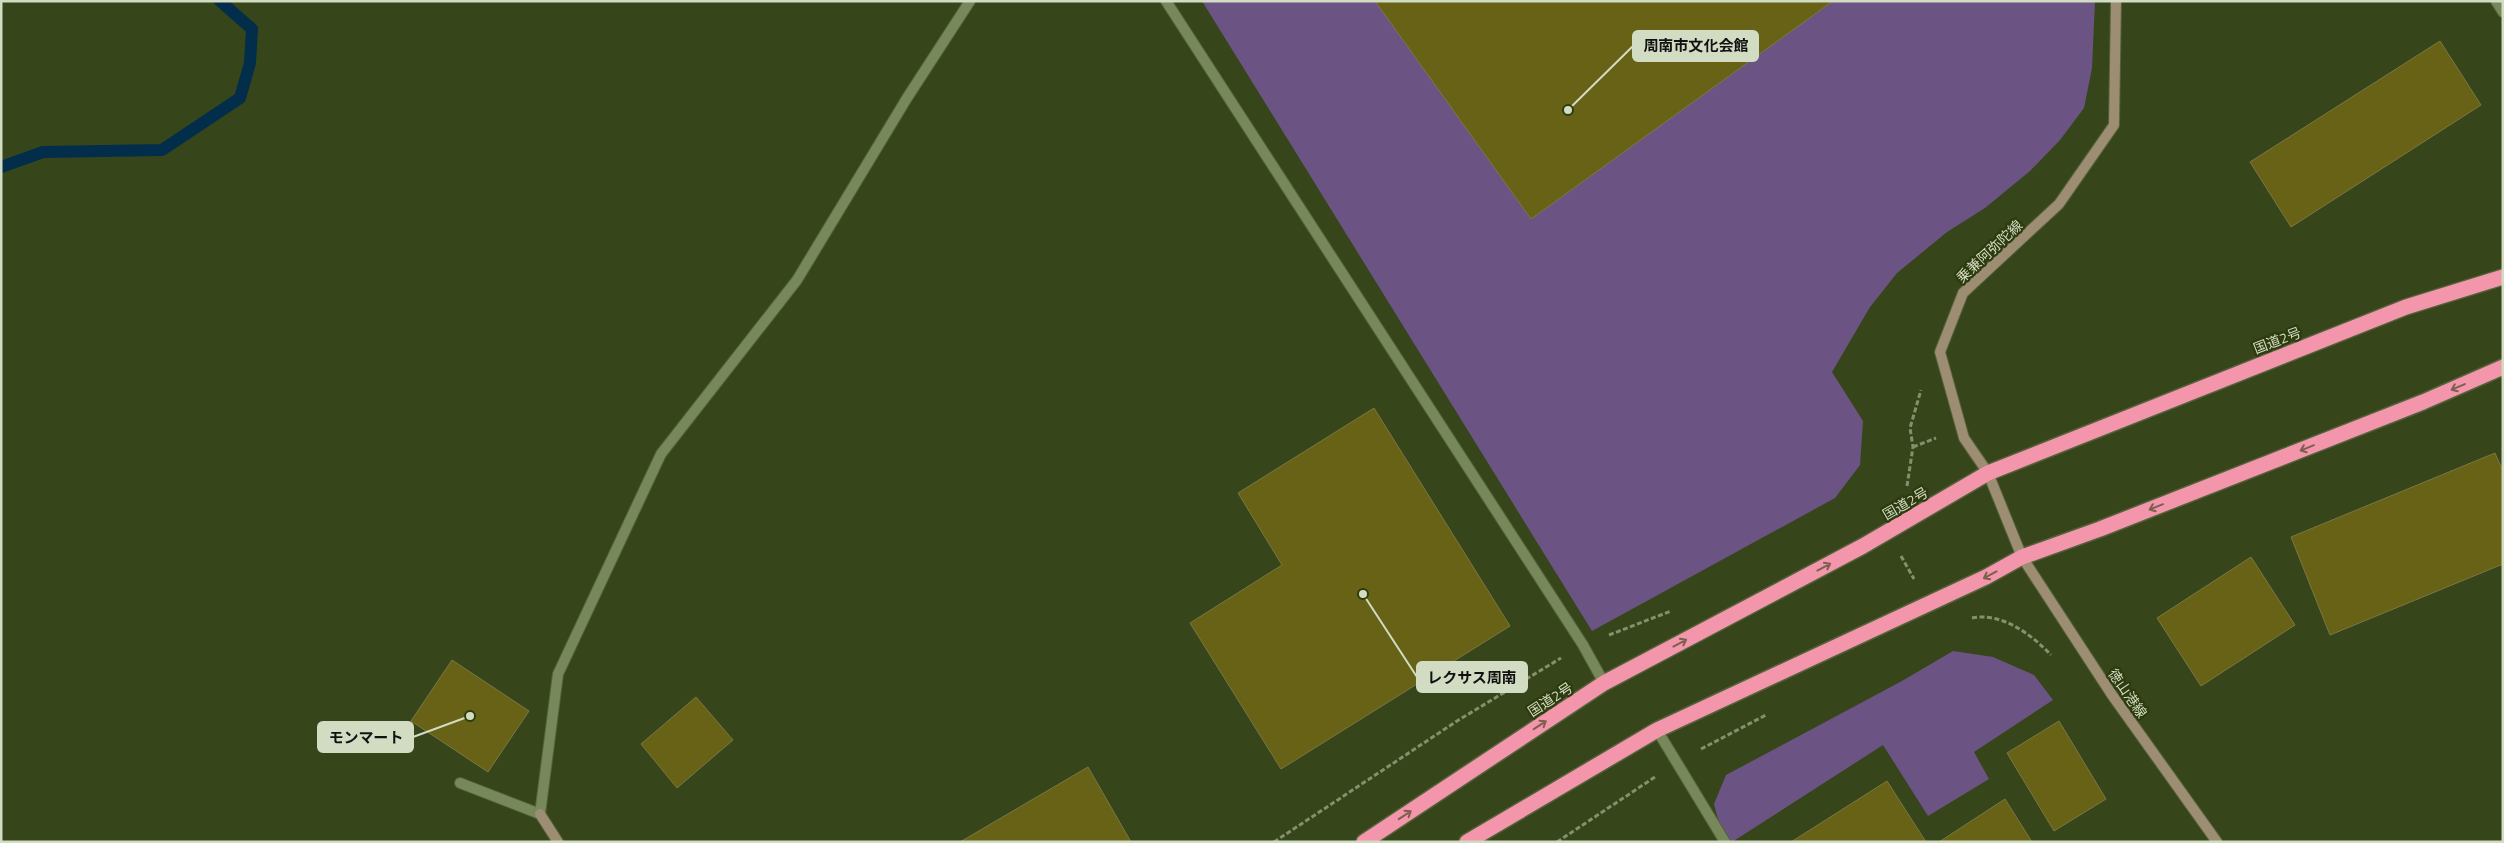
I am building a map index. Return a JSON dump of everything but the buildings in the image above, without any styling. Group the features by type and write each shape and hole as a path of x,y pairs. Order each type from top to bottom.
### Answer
{"highway":[{"name":"国道2号","path":"1364,842 1604,683 1887,532 1988,473 2406,307 2503,277"},
{"path":"1468,842 1657,730 1986,577 2022,557 2137,515 2423,402 2503,367"}],"street":[{"path":"540,814 558,674 662,454 797,280 907,98 970,1"},
{"path":"1166,1 1583,645 1604,683"},
{"name":"乗兼阿弥陀線","path":"2022,557 1988,473 1964,438 1940,352 1963,293 2060,204 2114,125 2116,1"},
{"path":"2496,1 2503,12"},
{"name":"徳山港線","path":"2022,557 2112,696 2217,842"},
{"path":"1657,730 1725,842"},
{"path":"460,783 540,814 558,842"}],"path":[{"path":"1910,428 1913,447"},
{"path":"1887,532 1927,604"},
{"path":"1967,620 1976,618 2012,623 2043,646 2052,656"},
{"path":"1274,842 1457,721 1583,645"},
{"path":"1557,842 1677,762"}],"shaded area":[{"path":"1202,1 2095,1 2092,68 2084,108 2060,140 2030,171 1985,208 1947,232 1897,273 1870,307 1832,372 1863,421 1860,465 1835,498 1592,631"},
{"path":"1953,651 1993,657 2034,675 2053,700 1974,752 1989,779 1928,816 1883,745 1732,842 1724,842 1714,804 1726,775 1902,681"}],"waterway":[{"path":"1,167 43,152 162,150 240,98 250,63 252,29 220,1"}],"place":[{"name":"周南市文化会館","path":"1568,110"},
{"name":"レクサス周南","path":"1363,594"},
{"name":"モンマート","path":"470,716"}]}
